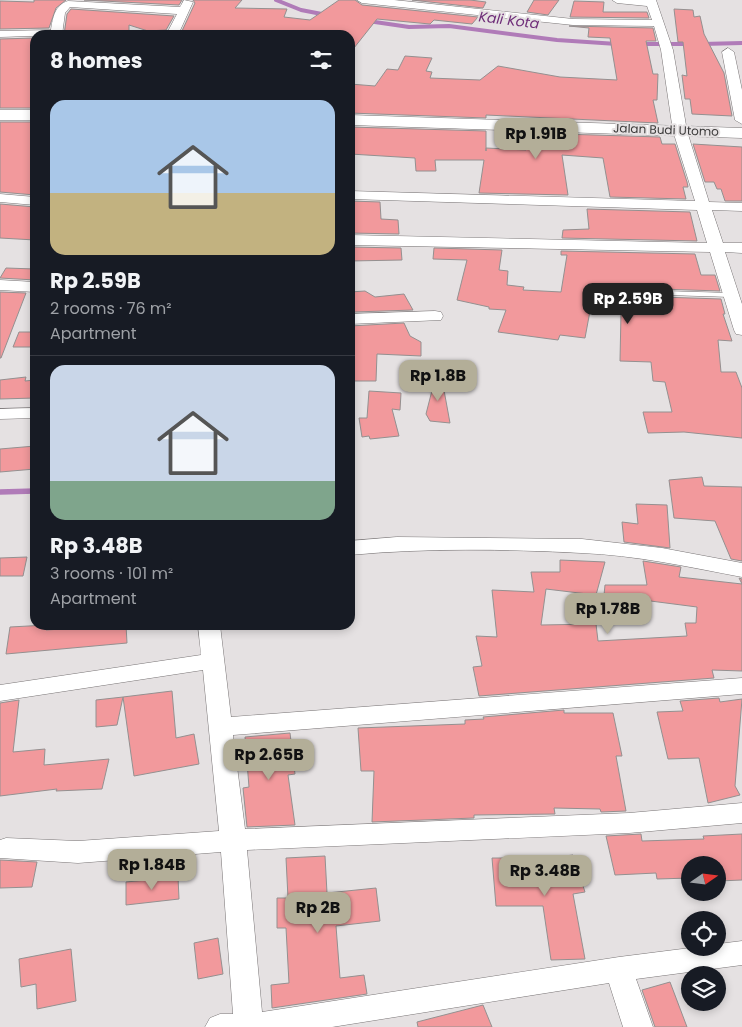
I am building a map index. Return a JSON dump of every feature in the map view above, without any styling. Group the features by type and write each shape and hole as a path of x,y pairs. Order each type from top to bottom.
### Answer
{"street":[{"path":"174,30 189,0"},
{"path":"362,0 573,22 659,23"},
{"path":"617,0 651,1 665,44 680,131 731,295 739,312 742,330"},
{"path":"57,30 60,12 63,6 68,4 183,11"},
{"path":"0,34 30,34"},
{"path":"728,52 742,120"},
{"path":"0,115 30,115"},
{"name":"Jalan Budi Utomo","path":"355,120 742,133"},
{"path":"355,195 742,206"},
{"path":"0,198 30,201"},
{"path":"355,240 742,248"},
{"path":"0,285 30,287"},
{"path":"355,319 435,316"},
{"path":"0,414 30,413"},
{"path":"355,548 406,544 582,546 642,552 742,570"},
{"path":"209,630 233,840 249,1027"},
{"path":"0,693 212,661"},
{"path":"221,727 742,686"},
{"path":"6,849 78,852 233,840 628,823 742,813"},
{"path":"220,1027 249,1027 619,969 742,953"},
{"path":"619,969 638,1027"}],"lane":[{"path":"602,291 731,295"}],"building":[{"path":"34,0 66,0 56,8 49,28 0,29 0,1 34,2"},
{"path":"84,0 182,0 179,5"},
{"path":"193,0 242,0 235,8 287,9 284,17 310,20 339,0 355,0 362,5 478,17 472,24 434,20 430,24 377,19 355,47 355,30 182,30 195,3"},
{"path":"412,0 470,0 486,2 483,8"},
{"path":"534,0 559,0 548,15 527,12"},
{"path":"574,1 604,2 603,12 647,12 649,18 570,17"},
{"path":"71,9 174,16 166,30 145,30 129,25 129,30 65,30 67,14"},
{"path":"674,9 693,10 694,17 700,16 704,34 724,73 732,116 692,114 690,99 685,99 682,75 687,76 683,42 678,42"},
{"path":"569,26 653,28 656,41 646,41 653,74 658,74 657,100 653,100 658,123 486,115 486,118 355,113 355,84 375,86 387,69 398,70 405,56 432,58 426,71 432,72 430,78 480,80 498,66 560,77 617,80 610,38 588,37 589,28"},
{"path":"30,38 30,108 0,108 0,39"},
{"path":"0,122 30,122 30,195 0,192"},
{"path":"355,127 486,131 486,148 526,150 528,133 660,137 662,144 675,144 688,187 683,187 686,199 610,197 603,158 562,155 568,195 479,193 484,160 435,160 436,171 416,171 415,158 355,154"},
{"path":"693,144 742,147 742,201 725,201 721,189 717,189 714,182 705,182"},
{"path":"355,201 380,202 381,219 398,220 399,234 355,233"},
{"path":"0,204 30,207 30,240 0,238"},
{"path":"587,209 690,212 697,241 562,238 563,230 589,229"},
{"path":"355,247 401,248 402,260 355,261"},
{"path":"434,248 502,250 499,270 508,271 507,285 524,287 523,290 561,292 567,255 561,255 561,251 695,254 701,275 715,275 720,291 599,287 597,293 599,295 721,299 725,314 723,314 732,341 718,340 721,372 736,372 742,388 742,438 684,432 648,433 643,412 672,412 665,382 653,381 651,362 620,361 621,313 590,311 585,338 560,335 558,340 498,332 506,310 489,309 489,307 457,300 467,260 433,259"},
{"path":"6,268 30,269 30,280 0,278"},
{"path":"365,291 375,297 404,294 413,310 355,312 355,292"},
{"path":"0,292 26,293 1,358 0,358"},
{"path":"404,323 410,336 421,342 421,356 377,354 376,381 355,381 355,326"},
{"path":"19,332 30,332 30,347 13,347"},
{"path":"439,363 450,423 430,421 426,414"},
{"path":"26,377 25,381 30,380 30,398 0,399 0,380"},
{"path":"369,391 401,393 400,410 392,409 399,436 370,439 369,436 362,437 359,418 367,418"},
{"path":"30,446 30,469 0,472 0,449"},
{"path":"702,477 704,486 742,487 742,561 731,559 715,521 674,518 669,480"},
{"path":"636,504 667,505 670,548 624,542 622,522 638,524"},
{"path":"27,557 23,576 0,576 0,558"},
{"path":"560,560 605,562 596,595 546,589 541,625 596,624 598,641 687,636 685,623 696,623 697,607 604,595 605,585 647,585 643,561 681,567 679,577 742,584 742,671 712,670 714,678 479,696 473,667 482,666 476,636 497,637 492,590 534,592 531,572 560,572"},
{"path":"30,626 30,630 126,630 127,643 6,654 10,627"},
{"path":"172,691 176,738 194,734 199,764 134,776 123,697"},
{"path":"123,697 117,725 96,727 96,700"},
{"path":"719,698 720,702 742,699 735,786 740,795 708,803 699,758 668,759 657,712 683,711 680,701"},
{"path":"19,700 13,752 45,749 44,765 109,759 102,789 56,791 57,789 0,796 0,703"},
{"path":"564,710 564,713 613,713 622,756 616,756 626,811 601,812 600,809 554,808 555,814 474,815 474,818 372,822 374,771 361,771 358,728 465,724 465,720 484,719 483,717"},
{"path":"290,733 295,774 288,775 295,825 247,827 243,788 249,787 245,737"},
{"path":"641,834 642,841 704,839 703,836 742,834 742,880 726,881 726,856 681,856 681,878 657,879 656,873 615,875 606,836"},
{"path":"573,855 585,892 573,894 585,959 551,960 543,906 496,906 492,858 526,858 526,861"},
{"path":"325,856 327,893 376,888 380,921 336,926 340,978 364,975 367,994 272,1008 271,985 289,983 286,928 277,928 277,898 288,898 286,858"},
{"path":"0,860 37,862 32,887 0,888"},
{"path":"178,877 179,899 126,905 126,882"},
{"path":"218,938 223,974 198,979 194,943"},
{"path":"71,949 76,1001 37,1009 36,984 21,987 19,959"},
{"path":"670,982 687,1027 655,1027 642,990"},
{"path":"483,1005 492,1027 418,1027 417,1022"}],"waterway":[{"name":"Kali Kota","path":"276,0 301,10 327,15"},
{"name":"Kali Kota","path":"368,21 409,27 449,26 557,40 617,44"},
{"name":"Kali Kota","path":"702,44 742,43"},
{"name":"Kali Kota","path":"639,44 690,44"},
{"path":"0,492 30,491"}]}
